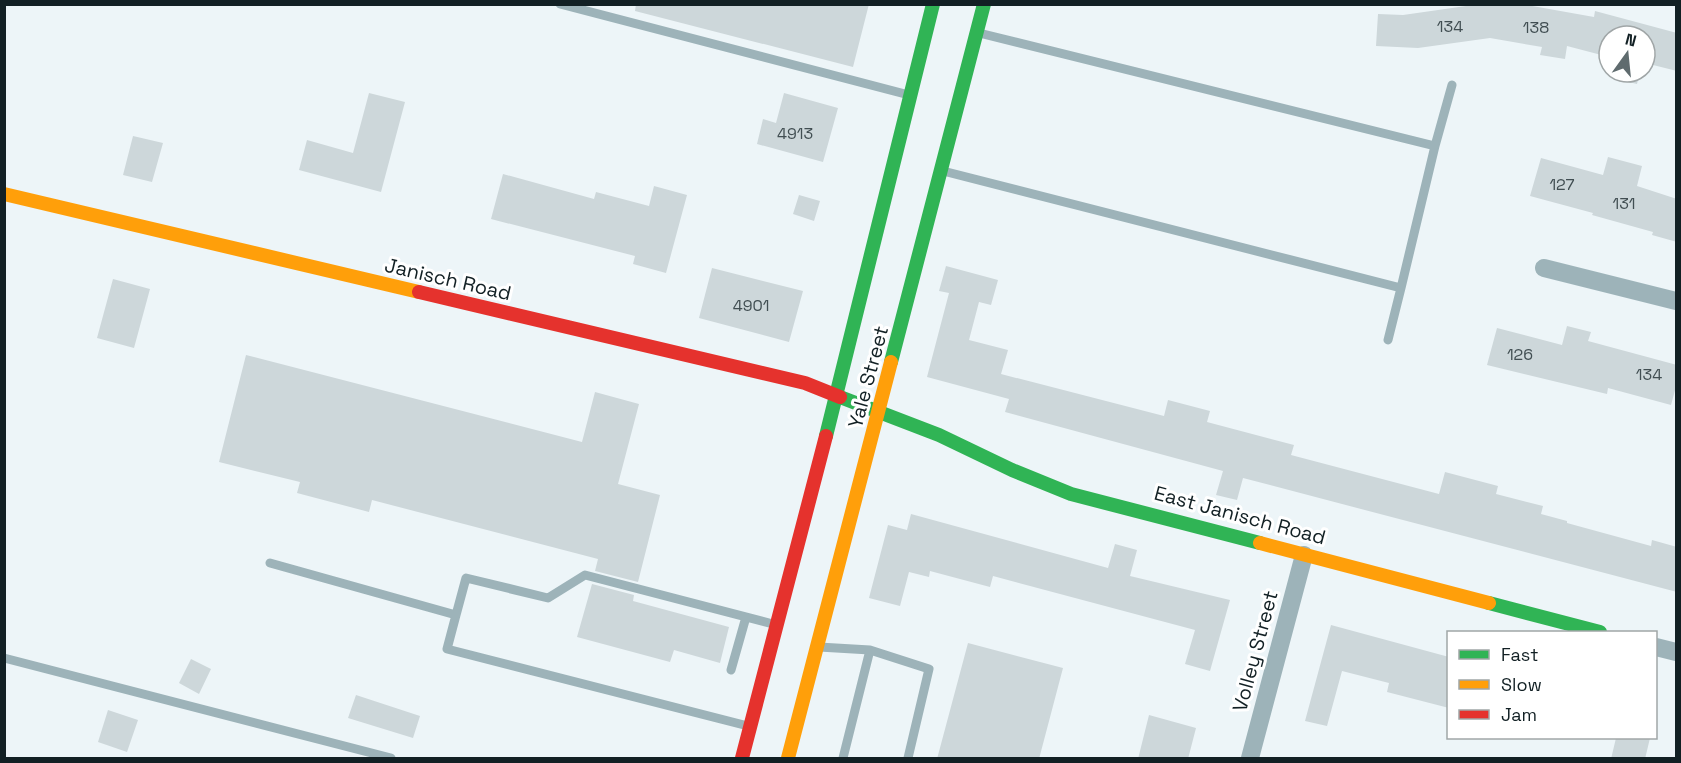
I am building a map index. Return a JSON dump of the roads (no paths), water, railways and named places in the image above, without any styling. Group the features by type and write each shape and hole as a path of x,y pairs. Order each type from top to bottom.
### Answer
{"street":[{"name":"Yale Street","path":"742,759 837,395 933,4"},
{"name":"Yale Street","path":"788,759 984,4"},
{"name":"Janisch Road","path":"4,194 805,383 879,412"},
{"path":"1544,268 1677,301"},
{"name":"East Janisch Road","path":"879,412 939,435 1012,470 1071,494 1592,631"},
{"name":"Volley Street","path":"1250,759 1304,555"},
{"path":"1657,647 1677,652"}],"lane":[{"path":"560,4 911,95"},
{"path":"977,32 1434,146"},
{"path":"1388,340 1434,146 1452,85"},
{"path":"941,171 1401,288"},
{"path":"270,563 456,615"},
{"path":"751,727 447,649 466,578 548,598 585,575 777,625"},
{"path":"731,670 746,617"},
{"path":"817,647 870,650 929,669 909,759"},
{"path":"843,759 870,650"},
{"path":"4,658 391,759"}]}
